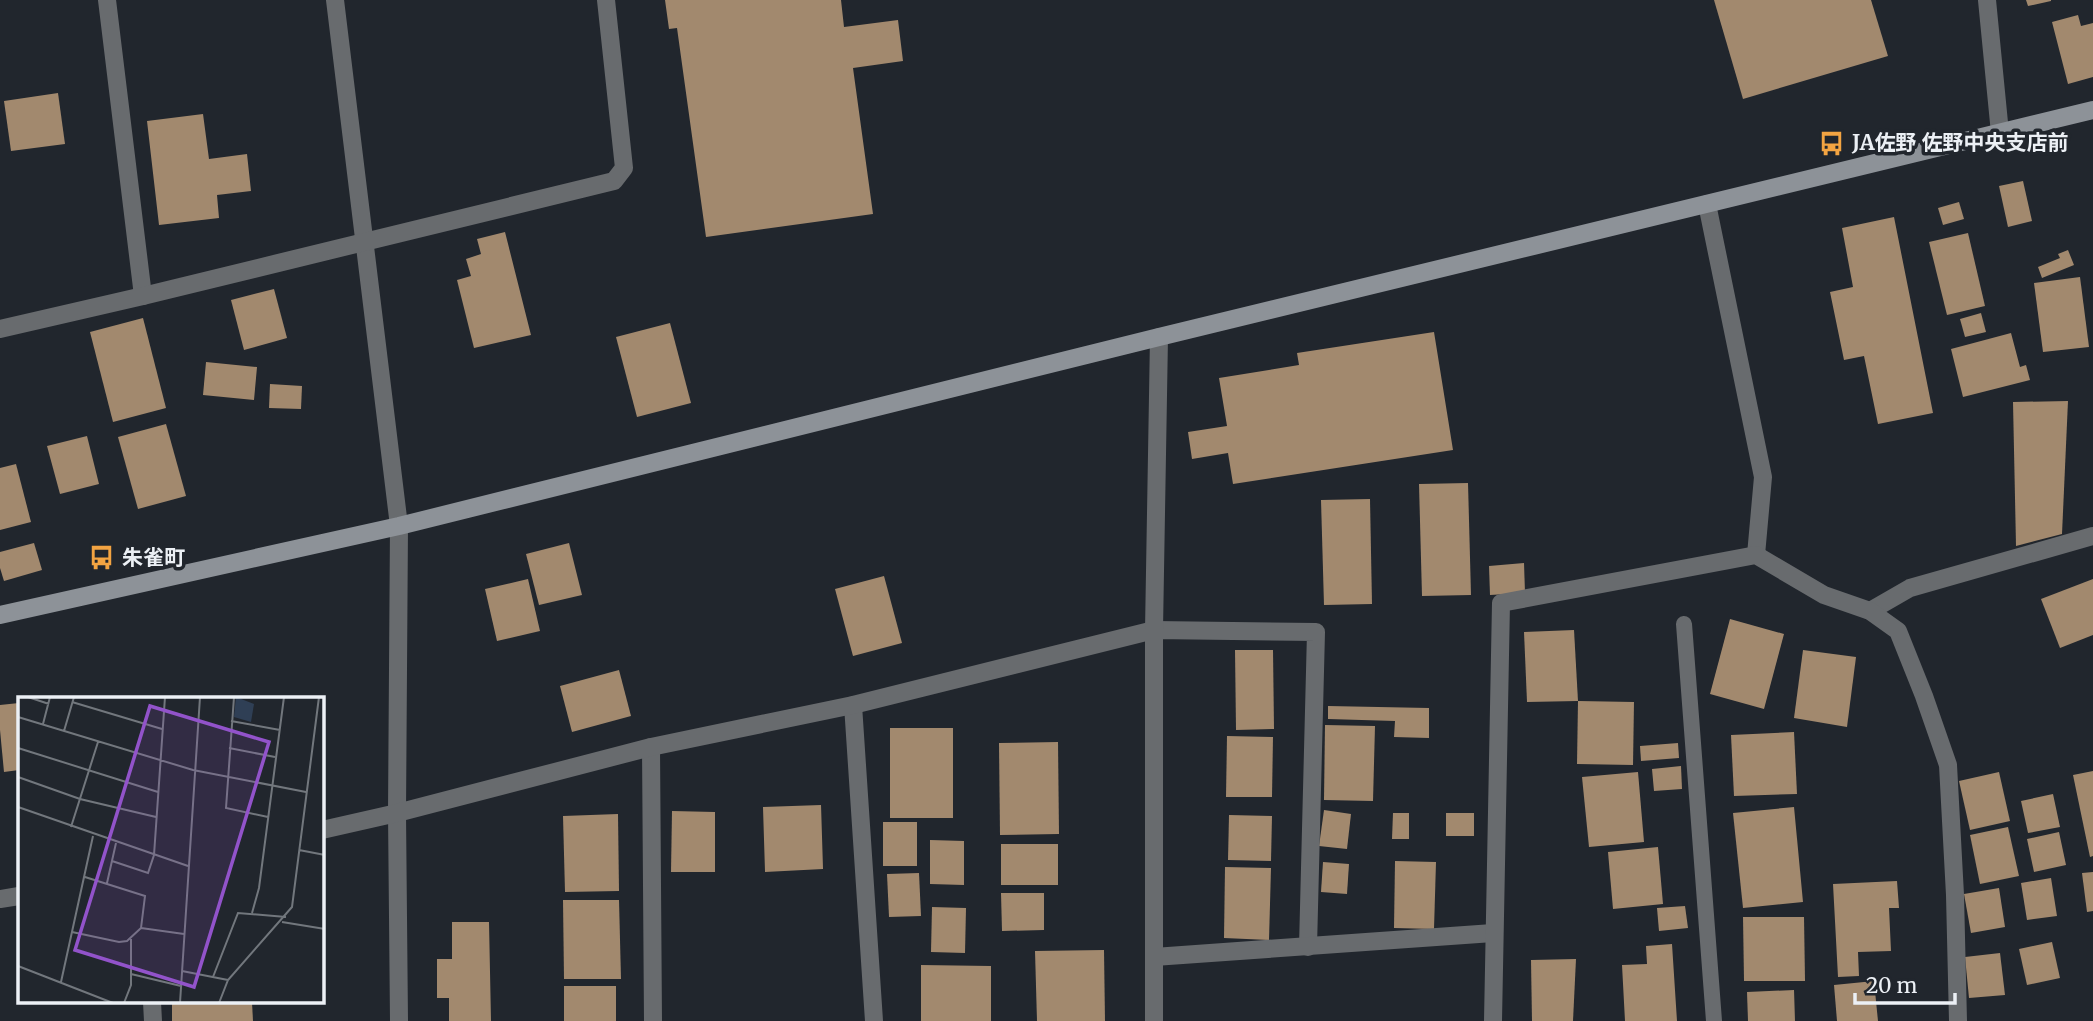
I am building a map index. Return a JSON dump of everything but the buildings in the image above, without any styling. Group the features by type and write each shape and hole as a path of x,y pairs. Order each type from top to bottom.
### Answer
{"street":[{"path":"107,0 143,296"},
{"path":"335,0 399,526 399,1021"},
{"path":"0,329 614,181 624,168 606,0"},
{"path":"1987,0 2000,133"},
{"path":"0,615 399,526 1159,337 2093,110"},
{"path":"1707,204 1763,477 1756,555"},
{"path":"1154,1021 1154,630 1159,337"},
{"path":"1870,611 1910,588 2093,536"},
{"path":"1493,1021 1501,603 1756,555 1824,594 1870,611 1898,631 1948,765 1958,1021"},
{"path":"324,830 651,747 853,705 1154,630 1316,632 1308,947"},
{"path":"853,705 873,1021"},
{"path":"651,747 653,1021"},
{"path":"0,899 18,895"},
{"path":"1154,957 1493,933"}],"lane":[{"path":"1684,624 1714,1021"}],"place":[{"name":"JA佐野 佐野中央支店前","path":"1832,143"},
{"name":"朱雀町","path":"102,558"}]}
